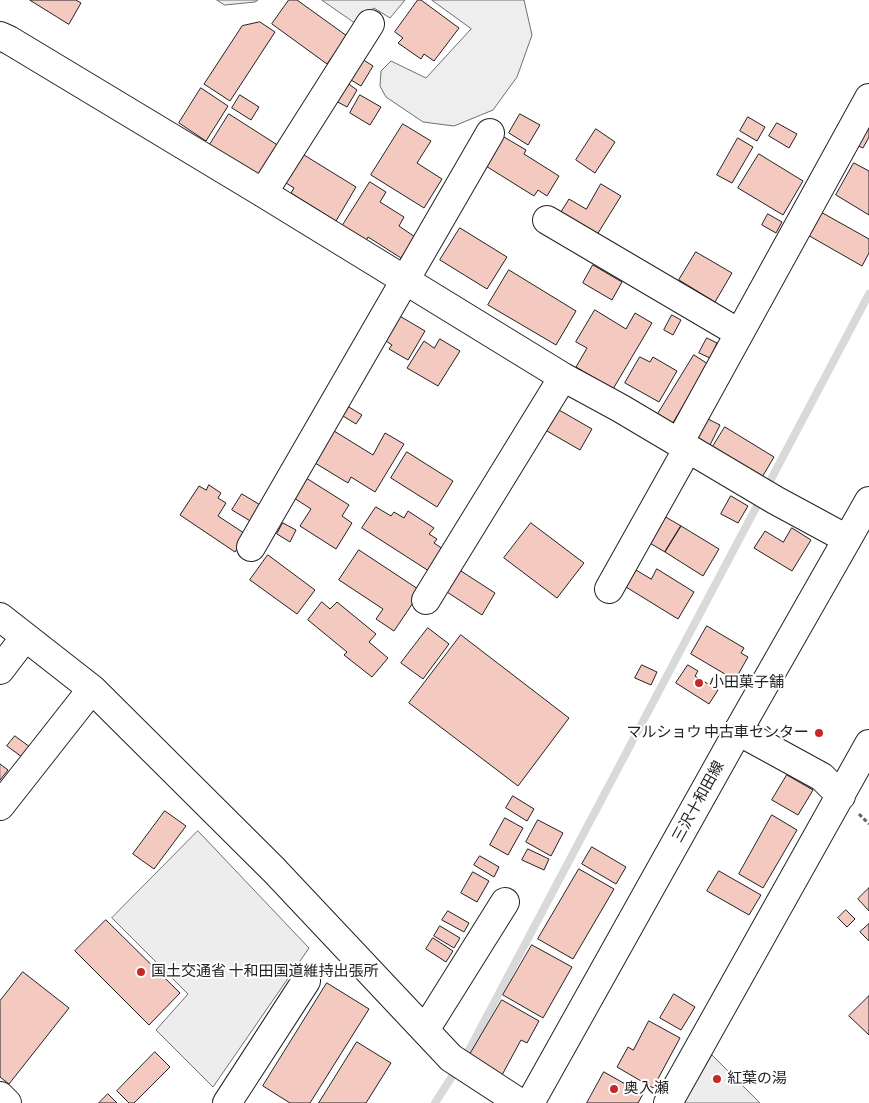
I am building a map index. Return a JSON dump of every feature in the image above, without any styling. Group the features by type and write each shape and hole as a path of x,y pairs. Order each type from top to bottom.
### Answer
{"street":[{"path":"263,193 370,24"},
{"path":"0,36 263,193 563,377 620,408 775,500 847,539"},
{"path":"609,589 739,333 869,98"},
{"path":"251,547 490,133"},
{"path":"547,220 739,333"},
{"path":"426,600 563,377"},
{"name":"三沢十和田線","path":"530,1103 869,501"},
{"path":"0,617 92,689 274,870 452,1058 520,1103"},
{"path":"0,670 26,637"},
{"path":"0,806 92,689"},
{"path":"738,731 822,776 841,796"},
{"path":"668,1103 869,744"},
{"path":"425,1030 504,902"},
{"path":"227,1103 306,981"},
{"path":"0,1096 7,1103"}],"shaded area":[{"path":"217,0 258,0 255,2 225,5"},
{"path":"322,0 405,0 390,18 374,8 354,22"},
{"path":"432,0 524,0 532,35 517,77 493,110 454,126 423,122 386,97 380,86 381,71 391,61 426,78 471,29"},
{"path":"198,831 309,948 213,1087 156,1030 188,994 112,918"},
{"name":"紅葉の湯","path":"712,1055 760,1103 684,1103"}],"building":[{"path":"30,0 76,0 81,3 69,24"},
{"path":"289,0 297,0 347,36 327,64 272,24"},
{"path":"418,0 421,0 459,28 434,61 424,54 421,59 398,43 403,38 395,32"},
{"path":"260,22 275,32 230,101 204,84 242,26"},
{"path":"359,57 373,66 361,86 346,77"},
{"path":"346,82 357,90 347,107 334,100"},
{"path":"201,88 228,106 206,141 179,123"},
{"path":"240,95 259,107 251,120 232,108"},
{"path":"360,95 381,107 370,125 350,113"},
{"path":"229,114 279,146 260,177 209,146"},
{"path":"520,114 540,125 528,145 509,133"},
{"path":"748,117 765,127 757,141 740,131"},
{"path":"777,123 797,134 789,148 769,136"},
{"path":"403,124 431,141 417,163 442,179 424,208 371,175"},
{"path":"869,126 869,137 863,148 854,144"},
{"path":"596,129 615,142 595,173 576,160"},
{"path":"499,134 526,150 524,154 559,176 547,196 538,190 534,196 481,163"},
{"path":"738,138 753,147 732,183 717,175"},
{"path":"759,154 803,181 783,215 738,188"},
{"path":"304,155 356,187 336,221 291,193 294,188 286,183"},
{"path":"854,163 869,171 869,215 836,195"},
{"path":"370,182 386,192 380,202 404,217 399,226 415,237 401,258 368,237 365,243 341,228"},
{"path":"601,184 621,196 595,238 559,215 569,199 586,209"},
{"path":"819,211 869,239 869,253 862,266 806,234"},
{"path":"768,214 782,222 776,233 762,225"},
{"path":"460,228 507,257 487,289 440,260"},
{"path":"696,252 732,273 715,302 679,280"},
{"path":"593,265 622,282 612,300 583,283"},
{"path":"509,270 576,311 556,345 488,305"},
{"path":"595,310 626,329 635,313 652,323 613,389 576,367 587,348 576,342"},
{"path":"398,315 425,331 408,360 389,349 392,345 383,339"},
{"path":"672,315 681,320 673,335 664,330"},
{"path":"707,338 717,343 710,358 699,353"},
{"path":"440,339 460,351 438,386 407,368 424,341 434,348"},
{"path":"694,355 708,364 671,426 656,417"},
{"path":"640,357 650,362 653,357 677,371 659,402 625,383"},
{"path":"349,407 362,415 356,424 343,416"},
{"path":"559,410 592,429 580,450 547,431"},
{"path":"708,419 720,425 710,445 697,439"},
{"path":"725,427 774,457 761,479 712,448"},
{"path":"334,431 373,455 385,433 404,444 375,492 351,477 348,483 315,463"},
{"path":"407,452 453,481 437,507 391,478"},
{"path":"303,476 349,505 342,516 352,523 336,549 300,526 311,509 291,496"},
{"path":"209,485 221,493 218,498 226,503 218,516 247,535 235,552 180,515 199,486 206,490"},
{"path":"242,494 262,506 252,522 232,510"},
{"path":"731,496 748,506 738,523 721,514"},
{"path":"376,507 391,516 394,512 404,518 408,511 434,528 429,534 437,539 434,543 446,551 432,573 362,528"},
{"path":"664,516 681,526 665,552 648,542"},
{"path":"283,523 296,530 290,542 277,534"},
{"path":"531,523 584,563 557,598 504,558"},
{"path":"681,526 719,549 703,576 665,552"},
{"path":"792,528 811,540 792,571 754,548 765,531 783,542"},
{"path":"359,550 421,591 394,631 376,619 383,609 339,580"},
{"path":"268,555 315,590 297,614 250,580"},
{"path":"657,569 694,592 678,619 626,587 636,570 651,579"},
{"path":"461,571 495,593 482,615 447,592"},
{"path":"322,602 330,609 337,602 376,634 369,642 388,658 372,677 344,655 347,652 308,620"},
{"path":"707,626 744,648 741,653 748,657 735,680 691,654"},
{"path":"428,628 449,644 423,679 401,663"},
{"path":"461,635 569,718 518,786 409,703"},
{"path":"642,665 657,672 651,685 635,678"},
{"path":"688,665 698,671 695,676 718,690 709,704 676,683"},
{"path":"15,736 30,747 22,757 7,746"},
{"path":"0,764 8,770 0,780"},
{"path":"787,775 813,790 798,815 772,800"},
{"path":"513,796 534,809 527,821 506,808"},
{"path":"165,811 186,826 154,869 133,854"},
{"path":"772,815 797,830 763,888 739,874"},
{"path":"505,818 523,828 508,855 490,845"},
{"path":"538,820 563,833 551,856 526,842"},
{"path":"592,847 626,867 616,884 582,864"},
{"path":"528,849 549,859 544,870 522,860"},
{"path":"480,856 499,867 494,877 474,865"},
{"path":"579,869 614,889 573,959 538,939"},
{"path":"719,871 761,895 749,915 707,891"},
{"path":"473,872 489,881 477,902 461,893"},
{"path":"869,888 869,911 858,899"},
{"path":"846,910 855,919 847,927 838,918"},
{"path":"448,911 469,923 464,932 442,920"},
{"path":"106,920 180,993 149,1025 75,951"},
{"path":"869,924 869,941 860,932"},
{"path":"440,926 460,938 454,948 434,936"},
{"path":"433,938 453,951 446,962 426,949"},
{"path":"532,945 572,967 543,1018 503,995"},
{"path":"23,972 69,1008 9,1084 0,1077 0,1001"},
{"path":"327,983 369,1009 310,1103 290,1103 263,1086"},
{"path":"674,994 695,1007 681,1030 660,1018"},
{"path":"869,996 869,1035 849,1016"},
{"path":"502,1000 539,1021 527,1043 521,1040 502,1075 469,1056"},
{"path":"649,1021 680,1038 653,1088 617,1067 628,1047 633,1050"},
{"path":"357,1042 391,1063 366,1103 319,1103"},
{"path":"155,1052 170,1067 134,1103 129,1103 117,1091"},
{"path":"604,1072 643,1094 638,1103 587,1103"},
{"path":"108,1094 117,1103 99,1103"}],"waterway":[{"path":"435,1103 469,1050 869,294"}],"place":[{"name":"小田菓子舗","path":"699,683"},
{"name":"マルショウ 中古車センター","path":"819,733"},
{"name":"国土交通省 十和田国道維持出張所","path":"141,972"},
{"name":"紅葉の湯","path":"717,1079"},
{"name":"奥入瀬","path":"614,1089"}]}
